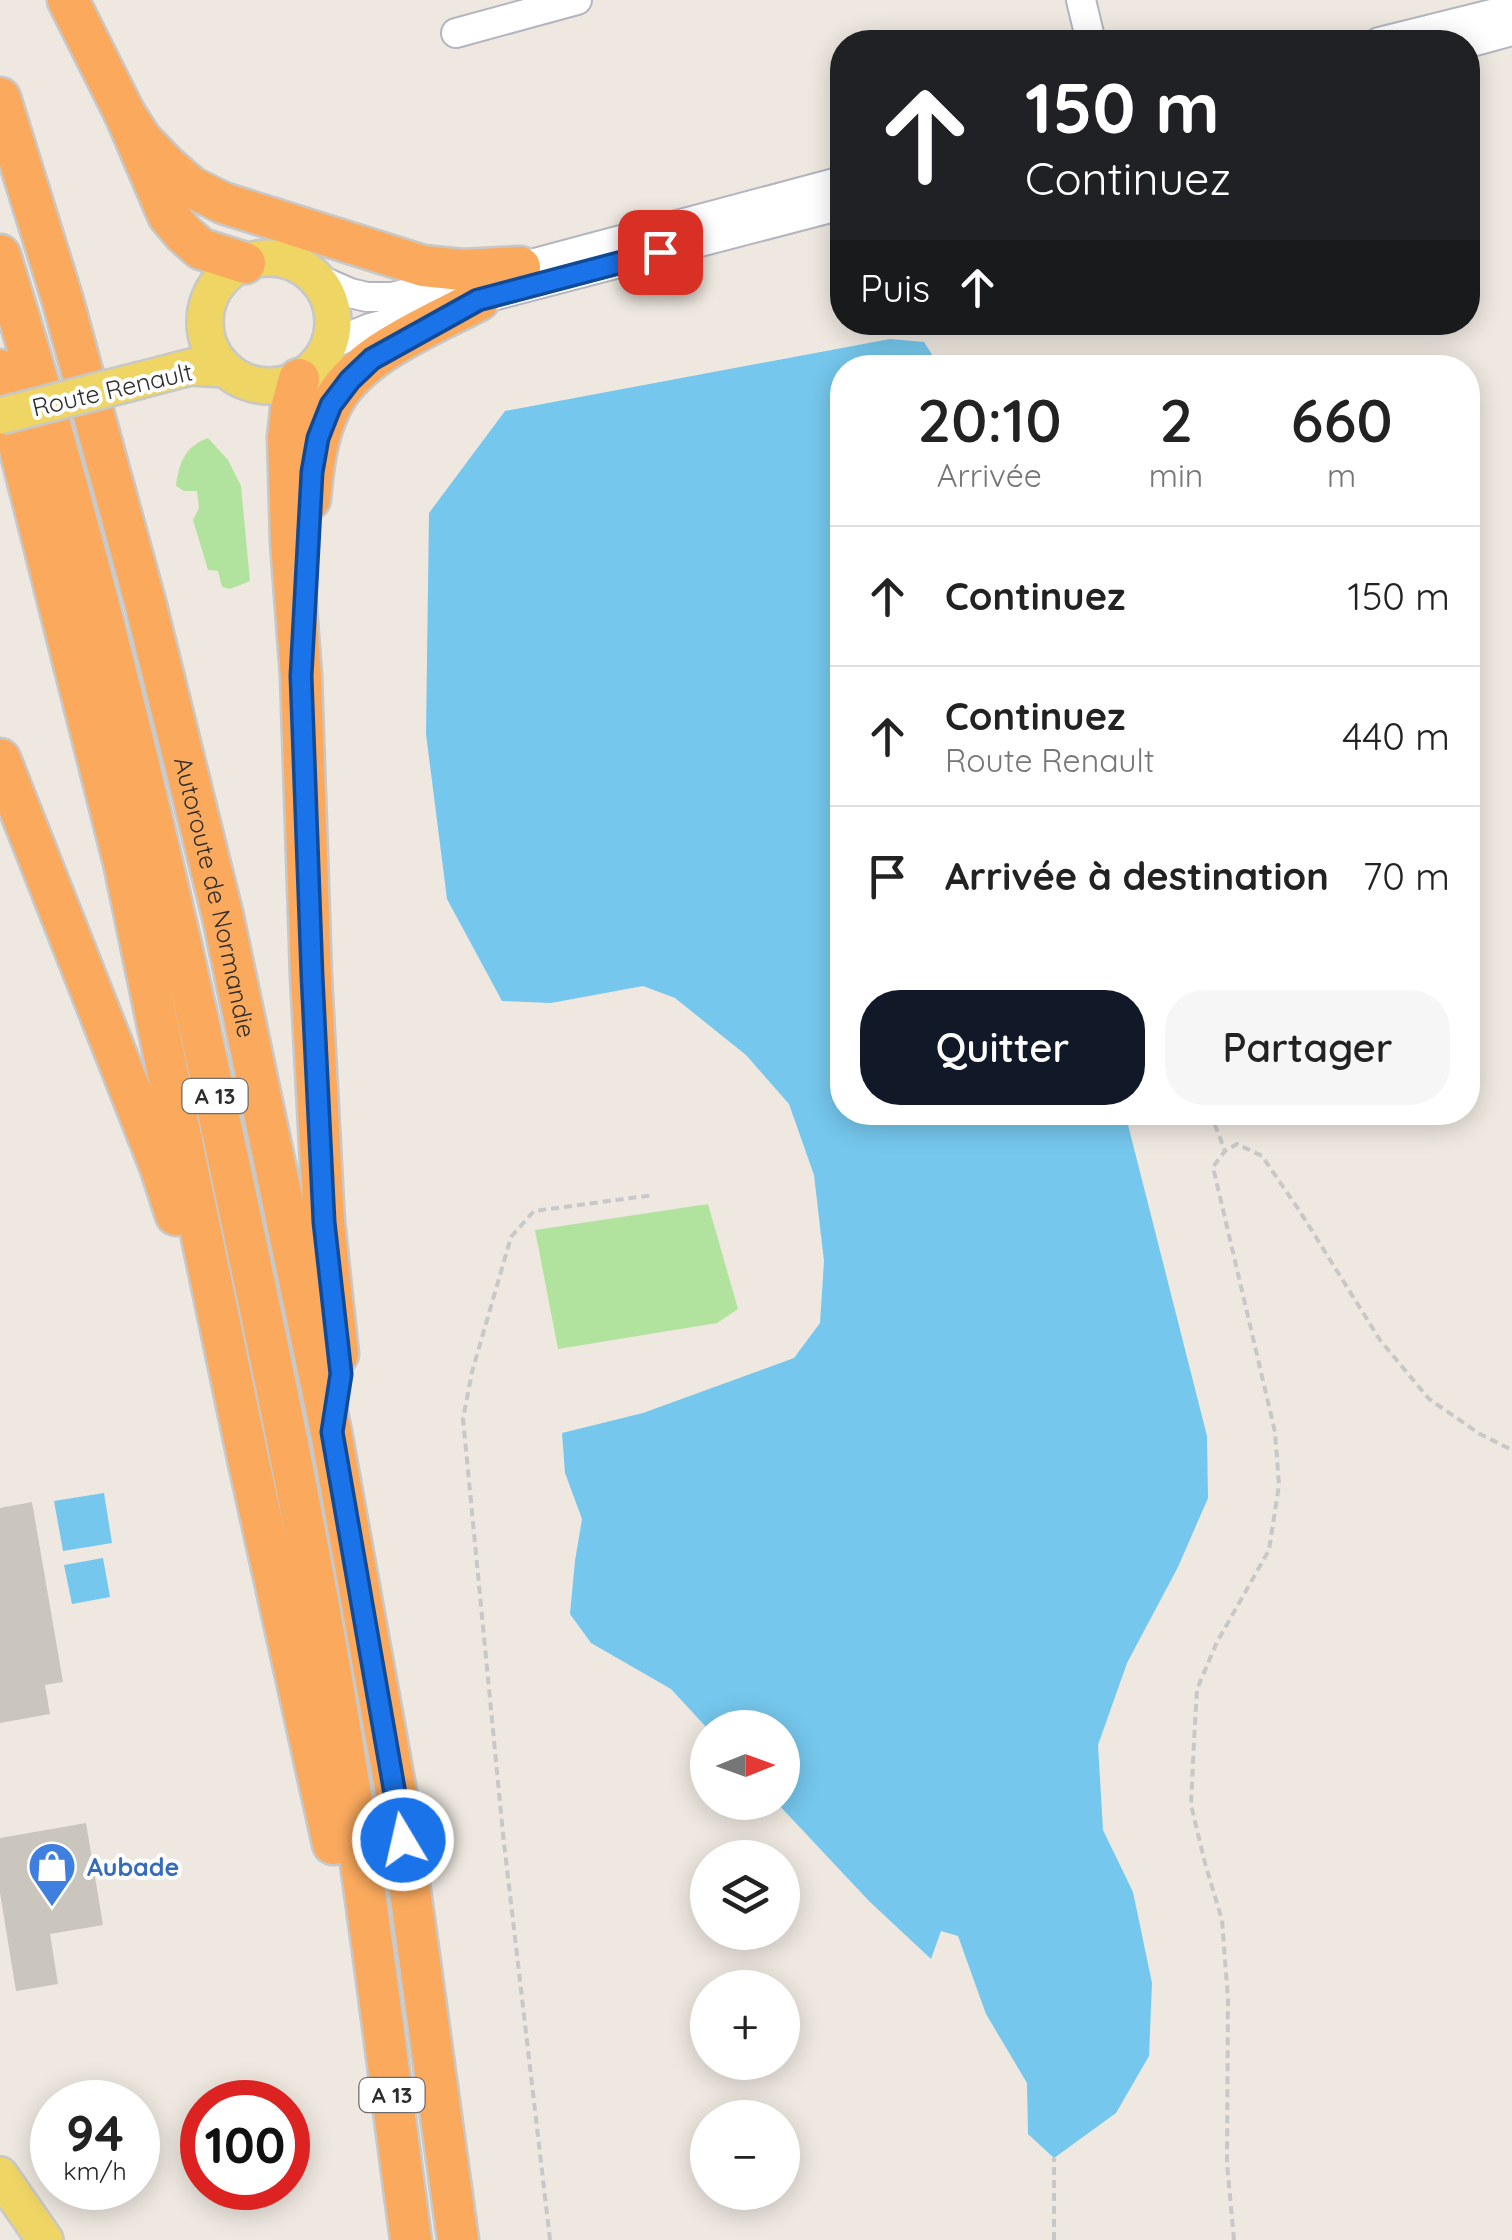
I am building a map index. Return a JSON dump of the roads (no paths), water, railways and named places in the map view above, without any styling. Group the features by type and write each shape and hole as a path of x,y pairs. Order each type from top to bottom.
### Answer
{"highway":[{"path":"68,0 168,214 202,249 244,262"},
{"name":"Autoroute de Normandie","path":"0,98 68,317 224,917 332,1432 398,1803 458,2240"},
{"path":"124,114 167,166 191,186 223,204 423,266 462,270 520,267"},
{"name":"Autoroute de Normandie","path":"0,255 100,611 178,928 248,1250 312,1571 353,1812 411,2240"},
{"path":"301,676 312,472 318,438 331,405 372,359 478,300"},
{"path":"0,370 124,863 345,1900 372,1950"},
{"path":"298,380 288,437 324,1222 341,1374 332,1432"},
{"path":"0,759 160,1166 200,1293 226,1399 250,1463"}],"main road":[{"path":"244,262 283,260 316,278 326,293 332,310 329,345 322,359 298,380"},
{"name":"Route Renault","path":"244,262 227,273 206,308 205,330 211,352 243,382 280,386 298,380"},
{"name":"Route Renault","path":"0,416 140,374 205,330"},
{"name":"Route Renault","path":"0,403 140,374 225,369"},
{"path":"0,2174 45,2240"}],"street":[{"path":"456,33 577,0"},
{"path":"1082,0 1088,30"},
{"path":"1427,30 1512,9"},
{"path":"1480,39 1512,31"},
{"path":"316,278 350,293 392,297 830,184"},
{"path":"329,345 370,328 830,207"}],"water":[{"path":"890,339 924,342 932,355 830,355 830,1125 1128,1125 1207,1436 1208,1498 1178,1567 1127,1663 1098,1745 1103,1830 1133,1892 1152,1983 1149,2056 1116,2113 1054,2158 1028,2134 1027,2083 986,2014 958,1936 941,1931 931,1959 869,1901 793,1820 800,1820 800,1710 690,1710 671,1689 591,1643 570,1614 582,1519 565,1473 562,1433 643,1413 794,1358 820,1323 824,1261 814,1175 789,1104 746,1055 675,998 643,986 551,1003 502,1001 447,899 426,734 429,513 505,411"},
{"path":"104,1493 112,1543 63,1551 54,1501"},
{"path":"103,1558 110,1597 72,1604 64,1565"}],"place":[{"name":"Aubade","path":"52,1908"}]}
